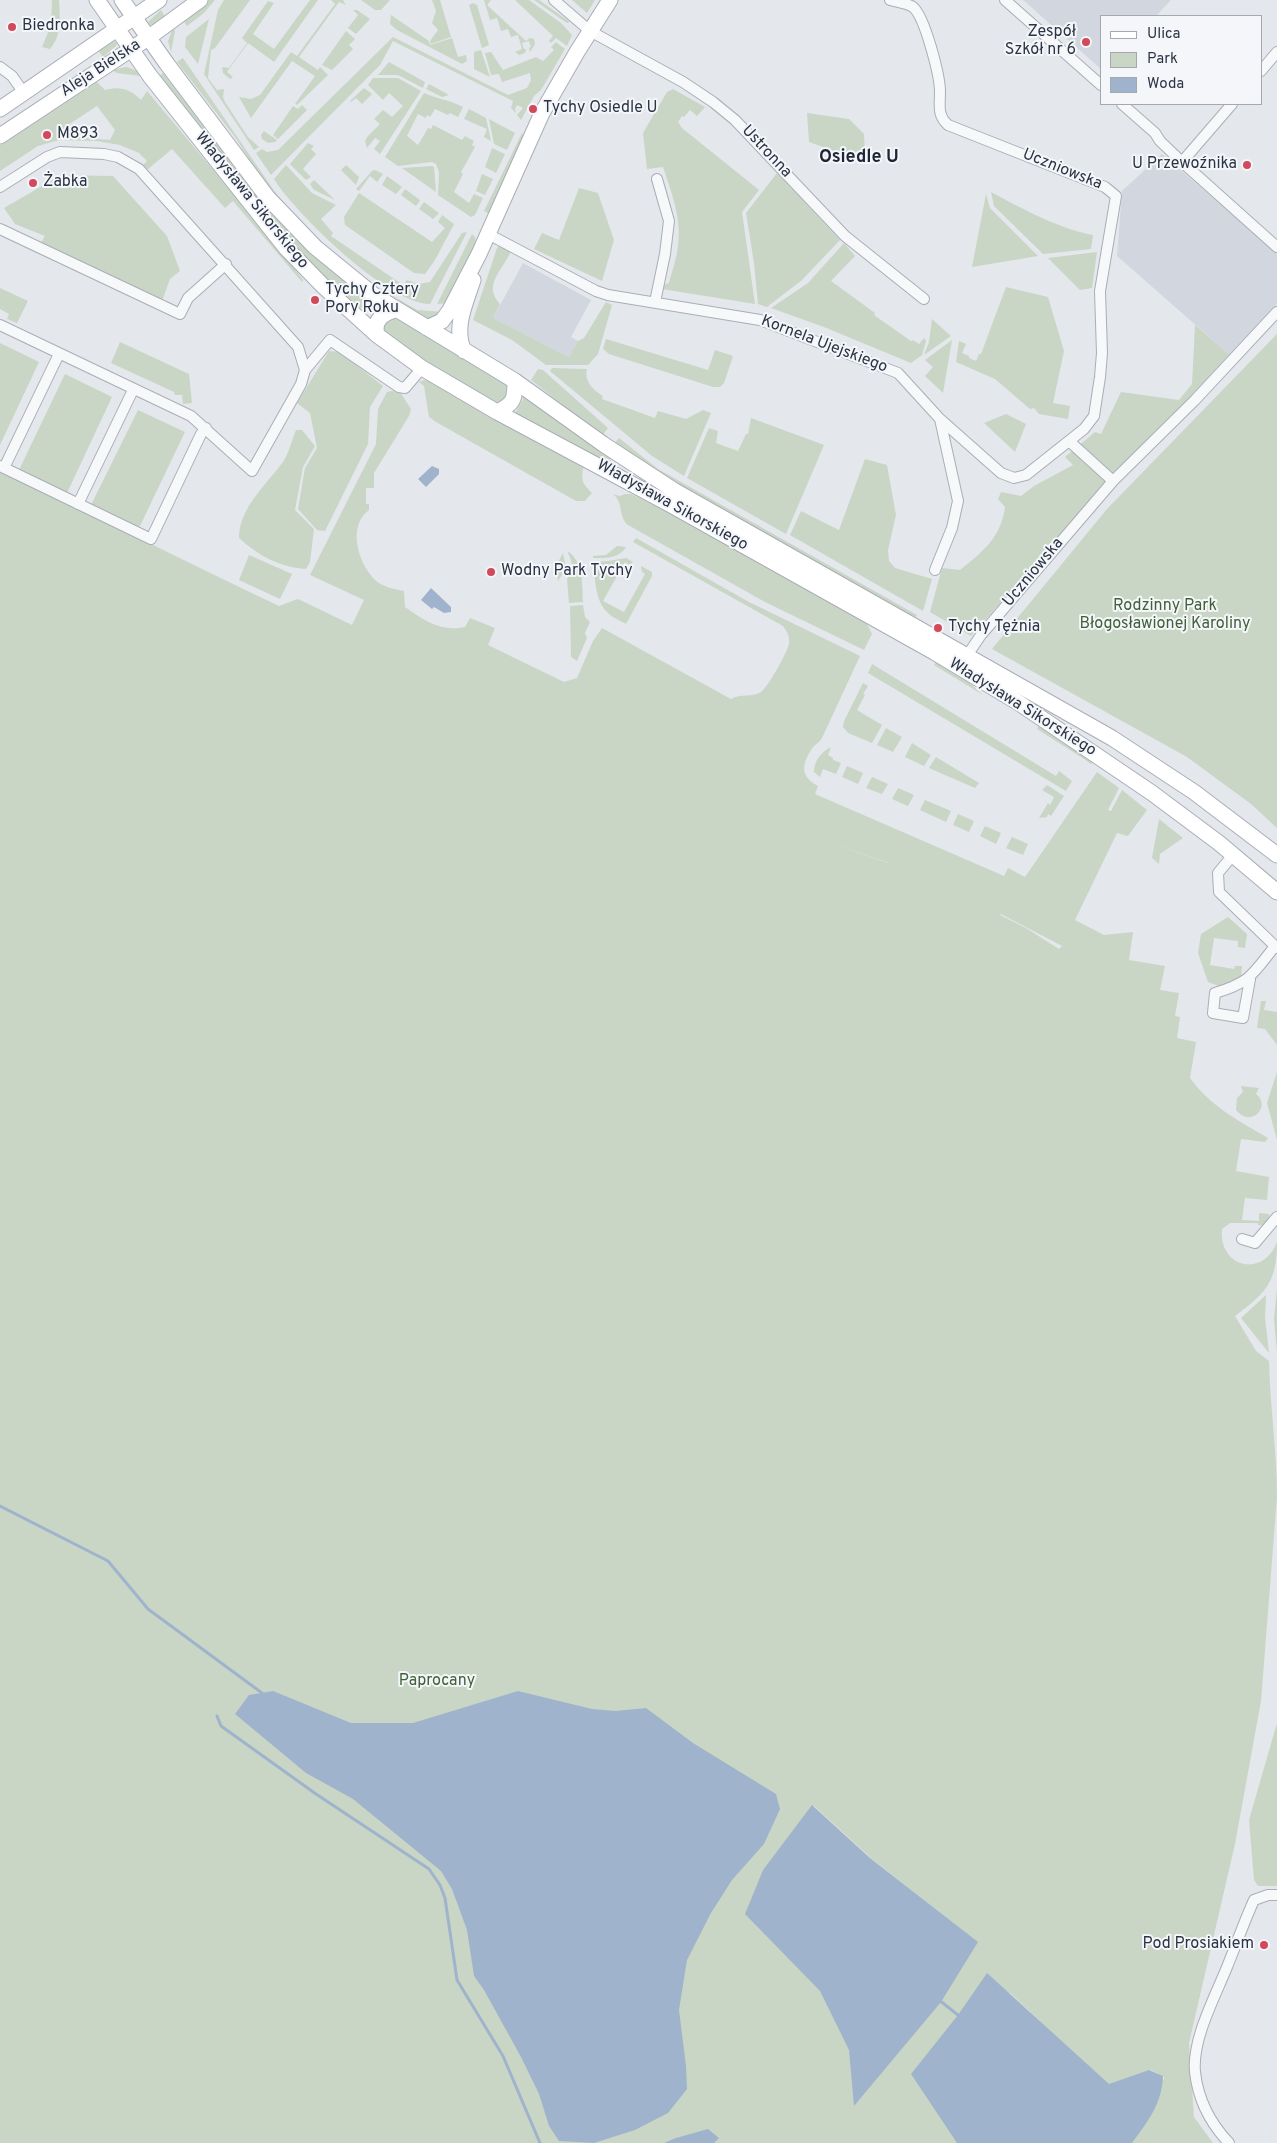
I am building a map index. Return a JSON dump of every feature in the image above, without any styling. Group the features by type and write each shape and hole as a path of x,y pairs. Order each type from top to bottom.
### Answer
{"street":[{"name":"Władysława Sikorskiego","path":"97,0 131,49 286,248 324,287 377,335 422,368 497,412 963,661 1112,738 1194,792 1277,855"},
{"name":"Władysława Sikorskiego","path":"122,0 148,38 274,204 340,270 396,310 515,382 664,484 963,661 1019,703 1152,793 1234,855 1277,892"},
{"name":"Aleja Bielska","path":"0,109 160,0"},
{"name":"Aleja Bielska","path":"0,136 148,38 200,0"},
{"name":"Ustronna","path":"554,0 590,31 683,82 713,102 735,120 845,236 924,299"},
{"path":"427,328 438,323 446,316 479,254 533,131 557,86 610,0"},
{"name":"Uczniowska","path":"890,0 904,2 912,7 928,36 938,80 939,113 942,119 948,124 1105,187 1116,196 1100,291 1102,354 1096,408 1094,416 1084,429 1026,474 1014,478 1001,473 940,419"},
{"path":"1004,0 1100,84"},
{"path":"1262,70 1277,52"},
{"path":"0,66 12,76 24,93"},
{"path":"1123,105 1155,133 1160,141 1182,162 1277,247"},
{"path":"1182,162 1231,105"},
{"path":"0,187 47,157 60,152 88,152 118,157 138,169 226,264 298,347 305,370"},
{"path":"655,302 665,254 669,221 657,178"},
{"path":"0,229 180,314 188,298 226,264"},
{"name":"Kornela Ujejskiego","path":"488,234 596,291 608,295 760,320 898,373 940,419"},
{"path":"464,351 460,340 459,328 479,254"},
{"path":"377,335 376,328 379,318 386,312 396,310"},
{"name":"Uczniowska","path":"963,661 981,635 1112,480 1196,400 1277,312"},
{"path":"0,325 191,416 252,471 301,384 305,370 330,340 399,386 406,388 422,368"},
{"path":"58,354 2,467 151,539 201,434 206,428"},
{"path":"497,412 509,407 515,395 515,382"},
{"path":"78,504 134,390"},
{"path":"935,570 952,528 958,501 940,419"},
{"path":"1069,441 1112,480"},
{"path":"1234,855 1218,873 1219,892 1276,947 1250,979 1215,993 1213,1013 1243,1018 1250,979"},
{"path":"1242,1239 1255,1243 1277,1217"},
{"path":"1229,2143 1218,2131 1206,2109 1195,2072 1196,2057 1205,2023 1254,1900 1268,1895 1277,1895"}],"shaded area":[{"name":"Zespół Szkół nr 6","path":"1023,0 1171,0 1157,15 1100,15 1100,68"},
{"path":"1162,154 1277,253 1277,304 1231,356 1117,256 1122,191"},
{"path":"523,263 591,300 571,337 578,341 569,357 493,318"}],"green space":[{"path":"52,0 59,0 60,20 57,38 50,49 42,47 51,25"},
{"path":"209,0 215,0 204,13 187,26 183,20"},
{"path":"224,0 250,0 215,48 211,50 208,78 217,90 224,89 223,97 225,102 248,137 259,147 254,150 204,74 218,10"},
{"path":"310,0 318,0 274,62 248,43 227,72 233,77 230,79 223,73 222,67 229,68 247,43 242,38 268,1 274,3 253,34 274,49"},
{"path":"331,0 343,0 346,5 339,2 299,57 318,70 320,67 328,75 297,105 295,104 315,76 292,61 251,118 239,97 251,99 260,95 291,52 297,56 335,4"},
{"path":"361,0 390,0 381,10 375,10"},
{"path":"432,0 440,0 451,37 431,44 430,41 438,30 432,23 436,11"},
{"path":"484,0 491,0 487,5 526,41 530,38 534,39 535,44 530,52 529,41 522,43 524,49 526,49 525,53 519,55 515,52 522,49 518,35 511,37 508,29 501,31 497,18 490,20"},
{"path":"515,0 529,0 561,23 572,35 567,46 556,38 551,43 549,41 553,36"},
{"path":"534,0 539,0 570,22 567,23"},
{"path":"572,0 595,0 587,13"},
{"path":"473,3 477,5 489,45 482,48 469,5"},
{"path":"161,10 166,18 150,25 148,22"},
{"path":"353,10 357,10 370,19 356,34 348,28 358,15"},
{"path":"391,15 429,41 430,45 452,38 458,57 466,55 467,61 462,64 397,30 390,24"},
{"path":"209,19 198,64 185,47 186,37"},
{"path":"173,28 175,31 171,52 168,41"},
{"path":"346,31 355,39 349,45 353,49 332,70 322,65"},
{"path":"393,37 508,95 527,88 531,80 530,73 502,82 499,74 491,75 485,53 491,52 503,70 536,57 543,61 554,50 551,47 556,42 565,49 541,90 534,96 521,120 517,115 523,108 517,105 516,113 511,108 513,101 393,41 380,65 271,175 256,153 262,149 267,152 278,150"},
{"path":"115,41 116,46 103,57 97,49"},
{"path":"481,50 490,77 474,69 474,52"},
{"path":"183,58 275,192 322,242 376,286 376,288 325,248 269,191 235,137 177,62"},
{"path":"389,62 425,82 423,88 398,75 378,75"},
{"path":"126,67 138,71 141,76 117,73 112,70"},
{"path":"163,73 250,185 368,298 359,311 294,248 158,77"},
{"path":"373,78 398,78 421,91 380,154 374,149 380,141 375,138 367,148 365,141 380,124 374,119 383,110 392,117 403,106 389,93 383,100 368,85"},
{"path":"97,82 105,90 124,89 133,93 141,100 147,91 283,253 303,280 302,282 233,201 225,208 172,149 148,169 142,166 147,161 139,153 120,145 97,141 59,140 38,146 0,171 0,145","holes":["97,106 115,130 110,140 64,136 65,127"]},
{"path":"429,84 449,95 442,97 426,89"},
{"path":"364,88 372,94 362,104 356,98 350,101"},
{"path":"673,89 705,107 697,116 690,110 684,117 682,116 678,122 682,128 759,190 742,212 755,304 662,289 662,286 669,283 676,260 679,235 677,215 663,167 647,169 643,133 667,92"},
{"path":"424,93 463,107 458,117 435,109 430,117 427,115 426,118 418,114 407,136 418,145 428,128 431,129 433,125 462,140 465,136 474,141 472,145 475,147 461,172 463,174 454,192 469,203 474,194 483,198 475,215 471,217 438,195 439,172 436,164 432,162 398,166 385,157"},
{"path":"302,105 307,110 278,139 273,135 293,106 298,109"},
{"path":"469,109 486,118 491,141 484,137 487,129 464,119"},
{"path":"807,113 849,119 864,134 865,154 840,153 809,142"},
{"path":"489,119 515,133 507,150 494,144"},
{"path":"264,131 277,140 268,143 262,139 261,135"},
{"path":"522,133 524,137 489,214 484,211"},
{"path":"308,143 314,146 311,149 316,154 303,169 311,177 306,180 290,164"},
{"path":"492,148 505,154 496,173 485,167"},
{"path":"286,165 312,193 336,205 321,219 333,233 331,236 403,285 407,280 418,284 430,282 462,233 467,232 430,304 412,300 391,289 344,255 322,234 285,194 274,179"},
{"path":"346,165 359,177 356,185 341,170"},
{"path":"432,166 434,167 436,192 402,168"},
{"path":"375,170 383,174 377,182 370,176 359,191 356,189 372,171"},
{"path":"777,173 840,240 802,280 767,307 758,304 746,213"},
{"path":"482,174 493,179 485,195 476,191"},
{"path":"61,175 113,176 167,236 180,271 170,279 162,301 41,243 45,236 15,224 4,208"},
{"path":"387,176 402,187 396,194 382,185"},
{"path":"314,180 335,200 314,190 310,184"},
{"path":"579,188 598,193 614,240 602,281 534,249 542,233 559,240"},
{"path":"405,189 420,200 416,206 401,195"},
{"path":"991,192 1054,223 1093,235 1091,249 1043,254 994,206"},
{"path":"359,193 432,242 445,228 438,222 442,215 454,224 435,260 425,274 414,273 345,225 344,217"},
{"path":"986,194 990,208 1038,256 972,267"},
{"path":"424,202 439,213 433,219 419,209"},
{"path":"472,234 475,237 476,245 451,303 437,304"},
{"path":"844,243 855,256 831,281 911,341 913,340 919,344 924,338 926,341 922,355 911,363 824,327 771,308 808,283"},
{"path":"500,245 511,251 493,284 495,297 500,304 493,318 569,357 578,341 584,338 606,302 612,305 598,354 588,365 546,365 512,340 473,320 497,248"},
{"path":"1097,252 1092,288 1080,290 1048,258"},
{"path":"1006,287 1048,297 1064,351 1053,403 1070,406 1068,419 1039,414 1034,408 1030,409 995,379 956,362 959,341 966,344 962,353 969,356 969,358 976,361 979,354 981,354"},
{"path":"0,288 28,301 17,323 7,319 9,314 0,309"},
{"path":"386,292 417,310 444,312 429,320 422,319 383,295"},
{"path":"394,315 506,383 508,391 502,402 491,404 467,390 382,332 382,324"},
{"path":"932,319 951,336 924,355 929,342"},
{"path":"1195,325 1231,356 1118,469 971,636 930,612 942,568 960,570 983,550 995,536 1003,518 1005,507 998,499 1001,492 1021,496 1034,486 1073,465 1065,457 1095,432 1101,434 1121,392 1179,400 1192,384"},
{"name":"Rodzinny Park Błogosławionej Karoliny","path":"1277,334 1277,828 1251,804 1187,757 992,649 1107,509"},
{"path":"606,339 708,370 715,350 733,356 724,383 720,387 713,387 609,354 603,349"},
{"path":"952,340 943,393 925,376 933,367 925,360"},
{"path":"120,342 189,374 192,403 183,404 182,395 175,395 174,392 111,363"},
{"path":"0,343 39,362 0,445"},
{"path":"329,351 340,352 383,386 370,407 368,444 325,531 317,530 298,509 305,468 317,448 310,413 297,403"},
{"path":"552,368 587,369 588,381 603,396 602,399 655,418 658,411 686,419 703,410 711,413 684,476 652,456 550,371"},
{"path":"538,369 543,370 608,428 602,436 531,380"},
{"path":"65,374 112,397 67,493 19,470"},
{"path":"424,380 430,381 584,464 583,480 592,493 585,501 576,501 436,422 429,417 424,386 419,382"},
{"name":"Paprocany","path":"387,392 400,392 411,409 409,416 374,473 374,488 366,488 366,504 369,504 369,510 362,517 358,525 357,545 364,564 375,580 385,586 404,591 405,607 426,621 440,627 456,628 465,627 470,618 495,628 488,645 564,682 577,678 593,641 602,628 731,699 761,692 777,670 789,644 788,634 783,626 633,542 636,538 749,602 860,656 822,738 812,748 805,761 804,771 808,779 818,786 815,794 1004,876 1008,868 1025,877 1097,772 1119,788 1108,810 1111,811 1122,790 1147,810 1128,836 1117,833 1075,920 1104,935 1133,932 1129,960 1165,966 1160,990 1179,993 1175,1016 1180,1017 1177,1038 1196,1042 1190,1078 1216,1105 1268,1138 1265,1142 1241,1139 1236,1171 1269,1177 1267,1200 1245,1198 1242,1220 1259,1221 1259,1213 1269,1214 1268,1226 1258,1225 1258,1223 1230,1223 1222,1229 1223,1242 1227,1252 1234,1260 1243,1264 1252,1264 1262,1261 1270,1254 1277,1242 1275,1267 1268,1285 1255,1300 1235,1316 1256,1351 1269,1361 1277,1497 1261,1701 1235,1844 1189,2043 1194,2117 1213,2143 0,2143 0,469 279,606 298,599 352,625 364,600 310,575 376,444 378,409","holes":["1001,914 1062,946 1059,949 1026,928","814,1806 872,1859 953,1923 939,1916 812,1809","1009,1993 1010,1993 1041,2022 1013,2001","1151,2070 1164,2077 1164,2079 1123,2081"]},
{"path":"527,397 608,455 611,461 610,465 514,417 523,398"},
{"path":"138,410 185,432 139,528 91,505"},
{"path":"1006,414 1026,424 1015,452 984,423"},
{"path":"751,418 824,445 786,534 687,478 709,428 718,431 716,443 738,451 746,434 748,434"},
{"path":"296,430 302,430 315,446 303,467 295,510 314,529 310,562 306,569 287,566 270,560 239,538 240,527 248,507 283,462"},
{"path":"619,438 658,469 917,615 914,620 683,489 613,445"},
{"path":"865,459 887,465 896,515 888,550 889,561 895,568 932,579 923,611 790,535 801,511 839,530"},
{"path":"613,494 620,496 631,494 669,513 671,510 866,622 872,634 864,650 765,602 628,525 623,518 619,502"},
{"path":"617,546 626,547 616,556 593,558 593,556 606,555"},
{"path":"567,551 573,555 579,567 583,602 569,603 567,579 572,566"},
{"path":"563,553 566,568 558,581 556,566"},
{"path":"249,555 292,574 280,599 239,580"},
{"path":"626,558 633,562 629,565 625,562 603,601 624,612 645,574 642,572 641,566 652,572 652,576 626,624 610,615 602,606 596,588 593,562"},
{"path":"583,605 585,617 590,622 585,633 587,638 577,661 571,657 570,606"},
{"path":"937,660 959,673 983,695 934,665"},
{"path":"872,664 1056,776 1059,771 1072,781 1066,791 868,673"},
{"path":"863,683 868,686 857,710 882,725 872,743 848,733 843,727 844,721"},
{"path":"1039,725 1094,761 1091,764 1037,729"},
{"path":"886,728 902,737 893,752 877,745"},
{"path":"912,743 931,755 924,766 905,757"},
{"path":"831,747 828,755 833,760 841,763 836,774 823,769 820,777 814,772 815,764 821,754"},
{"path":"936,757 979,783 975,788 929,768"},
{"path":"847,766 863,773 858,784 842,777"},
{"path":"872,777 888,784 882,794 866,788"},
{"path":"1047,785 1064,796 1051,816 1048,814 1047,817 1039,818 1054,797 1042,790"},
{"path":"898,788 914,795 908,806 892,799"},
{"path":"925,800 951,811 946,822 920,810"},
{"path":"958,814 974,821 969,832 953,825"},
{"path":"1159,819 1183,838 1160,854 1159,864 1152,858"},
{"path":"985,826 1001,833 996,844 980,836"},
{"path":"1012,837 1028,844 1023,855 1006,848"},
{"path":"1228,917 1247,934 1245,948 1238,947 1238,941 1214,938 1210,965 1234,969 1235,966 1242,966 1241,976 1219,986 1208,982 1198,953 1201,934"},
{"path":"1261,1001 1266,1001 1264,1010 1277,1012 1277,1045 1265,1029 1257,1028"},
{"path":"1277,1072 1277,1140 1267,1103"},
{"path":"1241,1086 1259,1088 1256,1094 1262,1104 1258,1114 1248,1117 1236,1110 1237,1098 1243,1092"},
{"path":"1277,1287 1277,1353 1274,1319"},
{"path":"1266,1295 1265,1317 1269,1353 1241,1318"},
{"path":"1277,1723 1277,1886 1258,1886 1254,1880 1249,1820"}],"water":[{"path":"432,466 439,469 439,474 426,487 418,479"},
{"path":"431,588 451,607 451,612 444,613 434,607 432,609 421,600"},
{"path":"273,1691 351,1723 413,1723 518,1691 592,1709 615,1711 646,1708 693,1743 776,1794 780,1809 764,1844 732,1880 711,1913 687,1960 679,2010 687,2089 668,2113 635,2130 594,2143 559,2141 549,2126 539,2094 521,2057 484,1990 474,1976 467,1930 452,1889 441,1871 353,1799 306,1773 235,1714 249,1695"},
{"path":"812,1805 870,1858 978,1942 941,2002 854,2106 849,2050 820,1991 745,1914 763,1870"},
{"path":"987,1973 1109,2084 1149,2070 1163,2076 1157,2104 1149,2120 1132,2143 957,2143 911,2074 958,2015"},
{"path":"708,2129 719,2138 714,2143 664,2143 676,2138"}],"waterway":[{"path":"0,1506 108,1561 148,1609 262,1693"},
{"path":"217,1716 221,1726 316,1794 429,1869 440,1885 445,1898 457,1980 503,2056 540,2143"},
{"path":"939,2000 958,2015"}],"place":[{"name":"Biedronka","path":"12,27"},
{"name":"Zespół Szkół nr 6","path":"1086,42"},
{"name":"Tychy Osiedle U","path":"533,109"},
{"name":"M893","path":"47,135"},
{"name":"U Przewoźnika","path":"1247,165"},
{"name":"Żabka","path":"33,183"},
{"name":"Tychy Cztery Pory Roku","path":"315,300"},
{"name":"Wodny Park Tychy","path":"491,572"},
{"name":"Tychy Tężnia","path":"938,628"},
{"name":"Pod Prosiakiem","path":"1264,1945"}],"district":[{"name":"Osiedle U","path":"859,158"}]}
